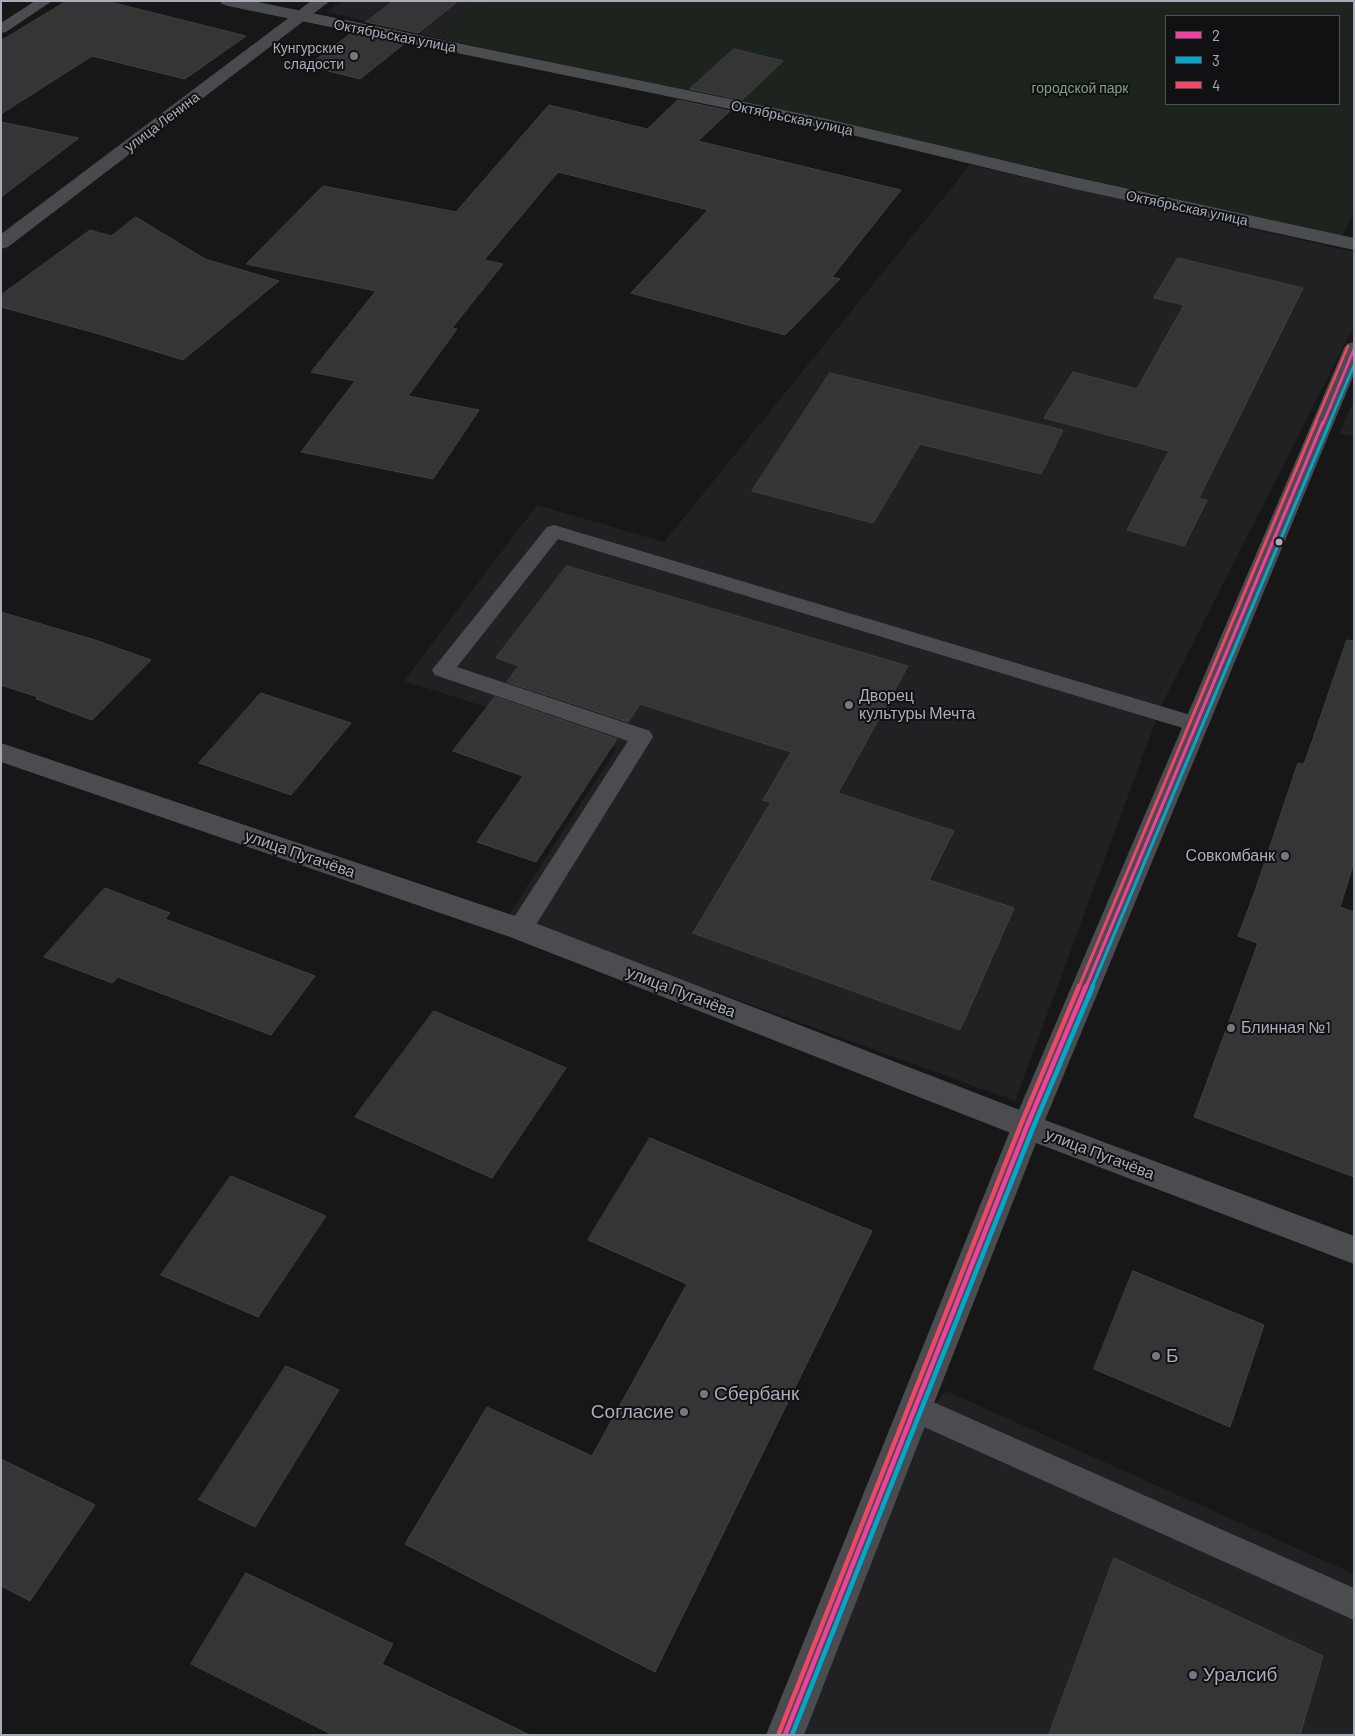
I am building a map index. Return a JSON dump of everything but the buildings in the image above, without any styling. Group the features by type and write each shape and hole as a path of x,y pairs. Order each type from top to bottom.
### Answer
{"main road":[{"name":"улица Ленина","path":"1,243 322,1"}],"street":[{"name":"Октябрьская улица","path":"228,1 827,124 1070,182 1354,244"},
{"path":"785,1735 1027,1126 1354,348"},
{"name":"улица Пугачёва","path":"1,752 520,929 1027,1126 1354,1250"}],"lane":[{"path":"1,29 45,1"},
{"path":"520,929 642,737 443,670 554,531 1196,724"},
{"path":"915,1408 1354,1604"}],"shaded area":[{"path":"341,1 484,1 438,38 327,12"},
{"path":"970,165 1354,252 1354,326 1162,704 1015,1101 508,916 617,748 404,681 537,505 664,542"},
{"path":"1354,400 1354,437 1339,433"},
{"path":"946,1391 1354,1574 1354,1735 787,1735 912,1429"}],"green space":[{"name":"городской парк","path":"484,1 1354,1 1354,211 1342,236 788,112 438,38"}],"transit line":[{"name":"4","path":"779,1733 1021,1124 1348,346"},
{"name":"2","path":"785,1735 1027,1126 1354,349"},
{"name":"3","path":"792,1735 1033,1128 1354,365"}],"place":[{"name":"Кунгурские сладости","path":"354,56"},
{"name":"Дворец культуры Мечта","path":"849,705"},
{"name":"Совкомбанк","path":"1285,856"},
{"name":"Блинная №1","path":"1231,1028"},
{"name":"Б","path":"1156,1356"},
{"name":"Сбербанк","path":"704,1394"},
{"name":"Согласие","path":"684,1412"},
{"name":"Уралсиб","path":"1193,1675"}]}
